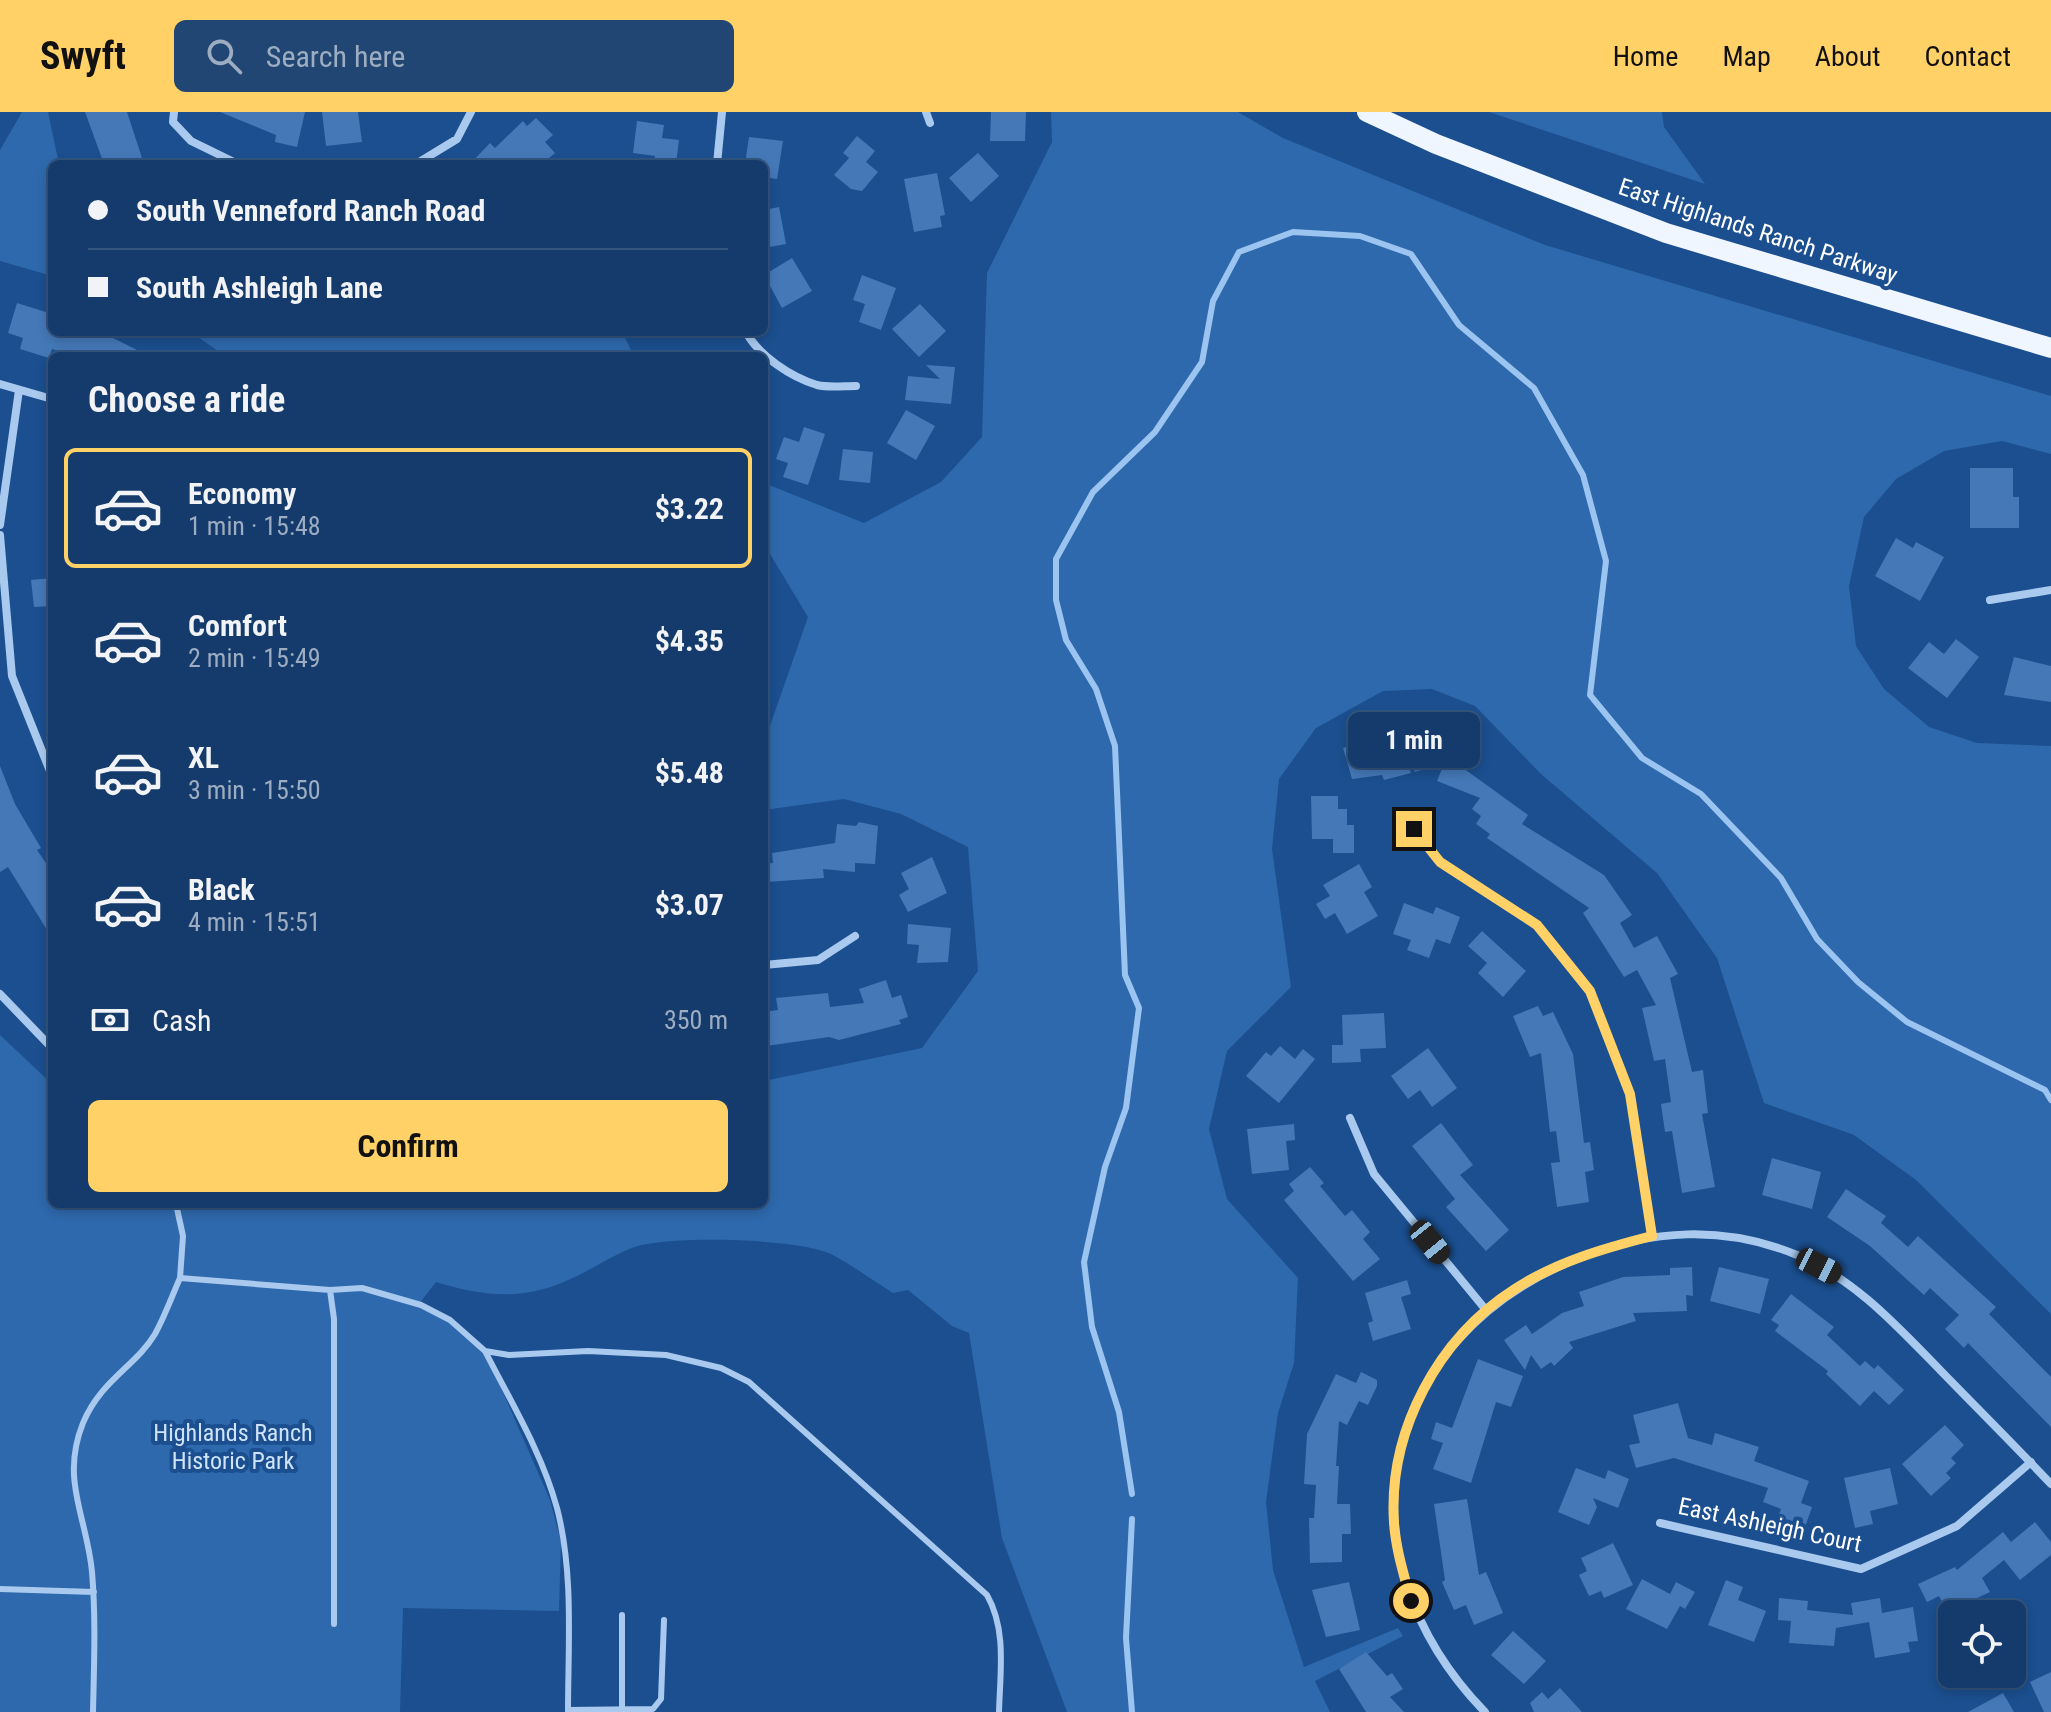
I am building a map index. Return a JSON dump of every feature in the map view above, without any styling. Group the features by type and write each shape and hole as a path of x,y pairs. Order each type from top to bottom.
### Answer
{"main road":[{"name":"East Highlands Ranch Parkway","path":"1367,112 1436,144 1666,233 2051,348"}],"street":[{"path":"174,112 173,122 191,141 230,160"},
{"path":"423,160 457,139 471,112"},
{"path":"717,160 722,112"},
{"path":"926,112 930,123"},
{"path":"748,336 764,352"},
{"path":"768,355 789,373 819,386 856,386"},
{"path":"0,384 48,398"},
{"path":"0,525 19,390"},
{"path":"0,535 12,676 48,766"},
{"path":"1990,600 2051,590"},
{"path":"1414,829 1440,862 1537,925 1590,991 1630,1094 1652,1236"},
{"path":"768,965 818,960 855,936"},
{"path":"0,994 48,1039"},
{"path":"1350,1118 1374,1174 1486,1310"},
{"path":"1485,1712 1432,1648 1421,1626 1397,1547 1394,1520 1398,1466 1420,1394 1449,1350 1486,1310 1516,1287 1570,1261 1652,1236 1724,1234 1751,1239 1796,1255 1842,1278 1879,1308 2051,1484"},
{"name":"East Ashleigh Court","path":"1660,1523 1861,1569 1957,1526 2031,1462"}],"lane":[{"path":"93,1712 94,1592 91,1557 73,1494 77,1444 83,1423 100,1393 155,1335 180,1278 183,1236 177,1208"},
{"path":"180,1278 330,1290 362,1288 419,1304 450,1320 485,1351 533,1447 558,1510 565,1558 568,1711 653,1709 661,1699 664,1620"},
{"path":"330,1290 334,1319 334,1624"},
{"path":"485,1351 509,1355 588,1351 666,1355 721,1368 749,1382 987,1595 994,1607 1001,1641 999,1712"},
{"path":"0,1589 94,1592"},
{"path":"622,1615 622,1710"}],"green space":[{"path":"22,112 48,112 58,160 48,160 48,275 0,261 0,150"},
{"name":"Highlands Ranch Historic Park","path":"1051,112 1238,112 1283,138 1545,245 2051,396 2051,454 2002,441 1944,451 1896,479 1864,517 1849,586 1856,646 1884,689 1929,727 1977,743 2051,746 2051,1314 1916,1180 1854,1135 1764,1103 1717,958 1657,873 1541,774 1475,706 1432,689 1383,691 1316,728 1279,779 1272,849 1291,987 1227,1051 1209,1129 1227,1199 1298,1278 1294,1363 1278,1413 1266,1502 1273,1570 1304,1667 1398,1628 1403,1636 1315,1681 1330,1712 1067,1712 1002,1538 969,1333 952,1326 908,1290 893,1293 831,1254 791,1244 701,1240 632,1248 566,1281 533,1292 485,1293 436,1282 419,1304 450,1320 485,1351 550,1500 561,1542 559,1611 403,1608 400,1712 0,1712 0,1035 48,1080 48,1208 768,1208 768,1080 922,1048 978,971 968,847 901,814 844,799 768,809 768,732 808,617 768,551 768,485 864,523 941,482 982,437 987,273 1052,142"},
{"path":"1489,112 1662,112 1664,127 1705,184"},
{"path":"197,336 624,336 632,352 219,352"}],"building":[{"path":"85,112 127,112 143,160 103,160"},
{"path":"220,112 305,112 297,147 275,142 276,135"},
{"path":"322,112 358,112 362,142 326,146"},
{"path":"991,112 1026,112 1025,141 990,141"},
{"path":"536,118 553,135 545,142 555,153 547,160 474,160 490,143 495,148 523,121 527,126"},
{"path":"637,121 664,125 662,138 679,140 676,160 654,160 655,156 633,153"},
{"path":"857,136 875,151 866,162 878,172 862,191 851,189 834,175 849,158 843,153"},
{"path":"749,137 783,141 777,179 768,178 768,160 746,160"},
{"path":"978,153 999,176 971,202 949,178"},
{"path":"937,173 945,215 940,216 942,227 914,232 904,179"},
{"path":"779,207 786,244 768,247 768,209"},
{"path":"792,258 812,291 782,308 768,282 768,273"},
{"path":"862,275 896,288 881,330 859,322 865,304 853,300"},
{"path":"17,303 48,313 48,336 113,336 141,352 61,352 52,349 48,358 20,349 23,338 8,333"},
{"path":"920,304 946,331 919,357 892,329"},
{"path":"926,365 955,367 951,404 905,400 908,376 940,379"},
{"path":"906,410 935,426 916,460 887,443"},
{"path":"804,427 825,434 808,485 783,477 788,463 776,459 784,437 799,442"},
{"path":"843,449 873,452 870,483 839,480"},
{"path":"1970,468 2013,468 2013,497 2019,497 2019,528 1970,528"},
{"path":"1896,538 1913,548 1916,542 1944,557 1920,601 1875,576"},
{"path":"48,578 48,606 34,607 31,580"},
{"path":"1956,639 1979,657 1947,698 1908,668 1929,642 1944,654"},
{"path":"2014,657 2051,666 2051,702 2004,695"},
{"path":"1432,726 1473,742 1463,768 1528,815 1522,824 1604,875 1632,915 1620,923 1634,948 1657,936 1678,974 1670,978 1692,1072 1703,1070 1708,1113 1702,1114 1715,1187 1682,1193 1672,1131 1665,1132 1661,1104 1671,1102 1665,1059 1654,1061 1642,1008 1656,1005 1637,970 1624,977 1583,913 1589,908 1487,838 1490,834 1476,824 1481,816 1472,809 1480,798 1437,781 1444,764 1414,772"},
{"path":"1386,736 1390,751 1403,747 1411,773 1384,780 1382,775 1352,779 1343,748"},
{"path":"0,766 15,804 41,848 37,850 48,866 48,932 8,867 0,872"},
{"path":"1311,796 1338,796 1338,809 1347,809 1347,825 1354,825 1354,853 1333,853 1333,839 1312,839"},
{"path":"859,822 878,826 875,864 855,863 855,872 823,869 824,878 768,882 768,864 773,863 772,853 835,843 837,824 856,826"},
{"path":"932,857 947,893 908,912 899,895 909,889 901,873"},
{"path":"1359,864 1372,887 1364,892 1378,916 1347,934 1335,913 1325,919 1316,904 1330,896 1323,885"},
{"path":"1404,903 1433,914 1436,907 1460,917 1450,944 1436,939 1429,958 1407,950 1411,940 1393,934"},
{"path":"908,924 951,928 948,962 917,963 919,945 907,944"},
{"path":"1482,931 1526,971 1503,997 1478,973 1487,963 1468,946"},
{"path":"886,980 892,998 901,995 908,1017 899,1020 901,1024 839,1040 829,1037 768,1046 768,1011 778,1010 776,998 828,993 830,1007 864,1003 859,989"},
{"path":"1538,1006 1543,1016 1553,1012 1573,1054 1584,1143 1590,1142 1594,1170 1585,1172 1589,1202 1557,1207 1551,1163 1560,1162 1556,1131 1550,1132 1541,1053 1530,1057 1513,1016"},
{"path":"1384,1013 1386,1048 1360,1049 1361,1062 1332,1063 1332,1045 1343,1045 1342,1015"},
{"path":"1280,1046 1295,1059 1303,1049 1315,1059 1279,1103 1246,1076 1266,1052 1271,1056"},
{"path":"1428,1048 1457,1088 1432,1107 1420,1090 1408,1099 1391,1076"},
{"path":"1441,1123 1473,1165 1460,1175 1509,1230 1486,1251 1446,1207 1455,1199 1412,1146"},
{"path":"1294,1124 1295,1140 1286,1141 1289,1170 1252,1174 1247,1129"},
{"path":"1772,1158 1821,1172 1812,1209 1762,1195"},
{"path":"1310,1167 1324,1183 1320,1186 1345,1216 1352,1210 1370,1232 1363,1239 1380,1259 1353,1281 1284,1200 1294,1191 1289,1184"},
{"path":"1846,1189 1886,1216 1881,1223 1908,1247 1918,1236 1996,1307 1989,1314 2051,1377 2051,1427 1968,1343 1964,1348 1945,1329 1959,1315 1930,1288 1924,1295 1870,1246 1827,1217"},
{"path":"1692,1267 1693,1296 1686,1295 1687,1311 1633,1313 1636,1321 1569,1342 1573,1348 1554,1366 1551,1362 1541,1369 1531,1355 1525,1370 1504,1340 1526,1325 1532,1334 1562,1313 1584,1306 1579,1292 1623,1277 1670,1275 1670,1268"},
{"path":"1719,1267 1769,1279 1760,1314 1710,1301"},
{"path":"1407,1280 1411,1294 1401,1297 1411,1329 1373,1341 1368,1323 1373,1321 1365,1293"},
{"path":"1791,1294 1834,1327 1827,1335 1860,1366 1865,1361 1874,1369 1878,1365 1904,1390 1889,1405 1874,1391 1860,1406 1826,1374 1828,1371 1775,1331 1779,1325 1771,1320"},
{"path":"1478,1359 1523,1376 1511,1407 1496,1402 1471,1483 1433,1469 1443,1443 1431,1439 1436,1422 1452,1428"},
{"path":"1361,1372 1377,1380 1377,1386 1368,1405 1359,1401 1347,1425 1339,1421 1336,1466 1339,1466 1337,1504 1350,1504 1351,1534 1342,1534 1342,1562 1310,1563 1309,1518 1314,1518 1316,1485 1304,1484 1307,1434 1336,1374 1356,1383"},
{"path":"1678,1403 1688,1438 1712,1445 1715,1433 1759,1447 1754,1461 1809,1481 1801,1503 1812,1507 1805,1527 1778,1517 1781,1509 1763,1502 1768,1488 1674,1458 1636,1468 1629,1445 1640,1443 1633,1415"},
{"path":"1945,1425 1964,1445 1951,1458 1956,1463 1946,1473 1951,1478 1931,1496 1902,1464"},
{"path":"1576,1468 1605,1479 1608,1470 1629,1479 1618,1508 1593,1498 1597,1507 1589,1525 1558,1512"},
{"path":"1890,1468 1898,1504 1870,1511 1873,1524 1855,1528 1844,1478"},
{"path":"1467,1499 1479,1575 1486,1572 1503,1613 1474,1625 1466,1605 1454,1610 1442,1582 1445,1580 1434,1504"},
{"path":"2035,1522 2051,1542 2051,1555 2020,1580 2004,1560 1982,1578 1990,1592 1973,1600 1941,1600 1939,1596 1927,1602 1918,1584 1955,1567 1957,1570 2003,1532 2011,1542"},
{"path":"1613,1543 1633,1585 1604,1598 1601,1591 1589,1596 1579,1575 1587,1571 1581,1558"},
{"path":"1642,1579 1670,1594 1676,1582 1695,1592 1685,1609 1680,1606 1667,1629 1626,1609"},
{"path":"1726,1580 1743,1587 1738,1600 1766,1611 1754,1642 1708,1625"},
{"path":"1349,1582 1360,1630 1326,1637 1312,1590"},
{"path":"1779,1598 1808,1601 1807,1610 1853,1615 1851,1603 1880,1598 1882,1613 1913,1607 1918,1641 1908,1642 1910,1652 1875,1658 1869,1622 1836,1628 1834,1646 1789,1643 1791,1621 1778,1620"},
{"path":"1513,1631 1546,1661 1524,1684 1491,1655"},
{"path":"1366,1652 1387,1676 1392,1673 1403,1689 1390,1697 1404,1712 1366,1712 1339,1669"},
{"path":"2051,1672 2051,1712 2044,1712 2030,1682"},
{"path":"1560,1688 1582,1712 1534,1712 1530,1703 1542,1692 1548,1699"},
{"path":"2003,1693 2014,1712 1968,1712"}],"waterway":[{"path":"1132,1494 1119,1412 1092,1327 1084,1262 1105,1167 1126,1108 1139,1008 1125,975 1115,746 1096,689 1066,640 1056,600 1056,559 1093,492 1155,432 1202,362 1213,301 1239,252 1293,232 1360,236 1411,254 1459,325 1534,388 1583,475 1606,561 1590,695 1642,758 1701,794 1781,878 1817,939 1858,982 1907,1022 2045,1090 2051,1100"},
{"path":"1132,1519 1126,1638 1132,1712"}],"route":[{"path":"1411,1601 1397,1547 1394,1520 1398,1466 1403,1441 1420,1394 1432,1372 1486,1310 1516,1287 1599,1250 1652,1236 1630,1094 1590,991 1537,925 1440,862 1414,829"}]}
